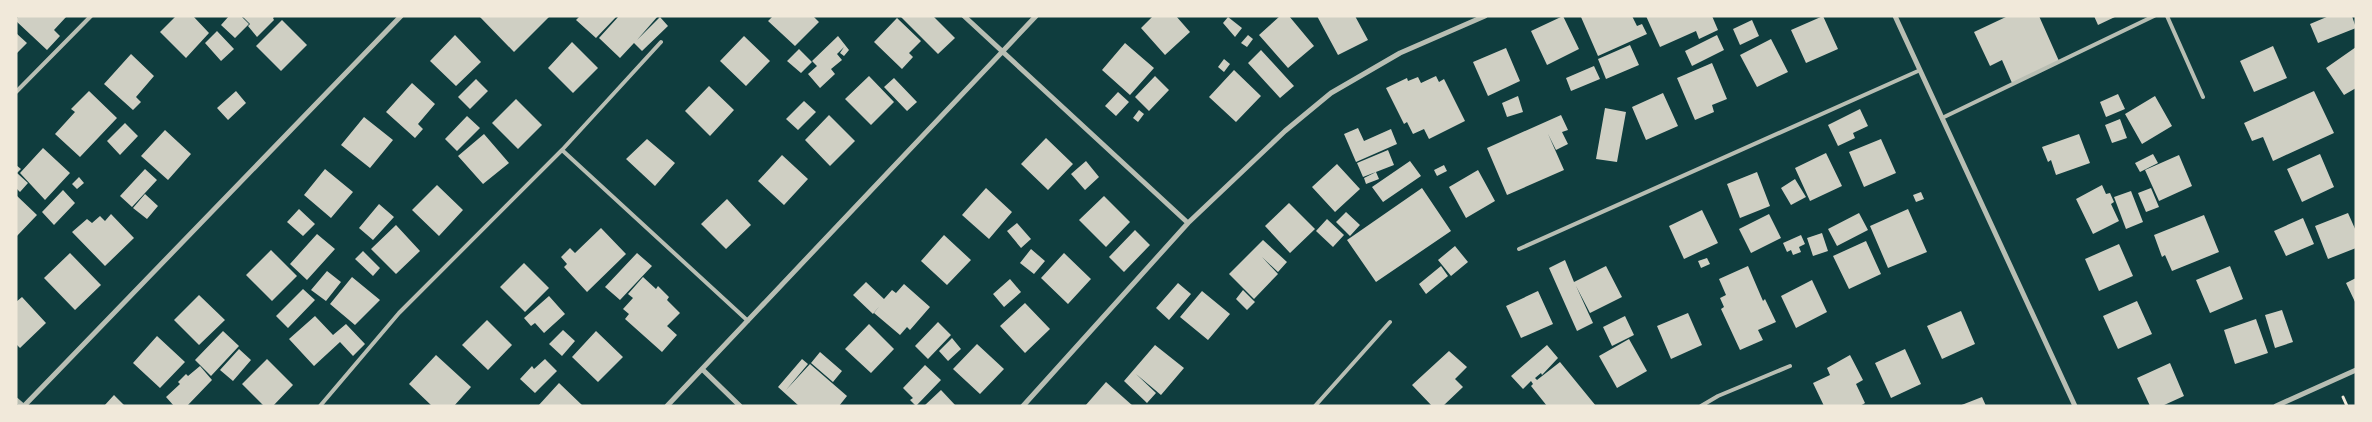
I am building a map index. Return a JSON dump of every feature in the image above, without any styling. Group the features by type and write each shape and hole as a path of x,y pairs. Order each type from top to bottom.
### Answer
{"street":[{"path":"16,400 23,406 400,16"},
{"path":"964,16 1188,223"},
{"path":"667,406 1036,16"},
{"path":"1024,406 1188,223 1285,131 1331,94 1400,53 1485,16"},
{"path":"1895,16 1918,71 1942,118 2075,406"},
{"path":"702,369 740,406"},
{"path":"2276,406 2356,370"}],"lane":[{"path":"16,92 91,16"},
{"path":"1942,118 2154,16"},
{"path":"2167,16 2202,97"},
{"path":"320,406 399,313 562,150 660,42"},
{"path":"1519,249 1918,71"},
{"path":"562,150 748,321"},
{"path":"1315,406 1390,322"},
{"path":"1701,406 1718,396 1790,366"}],"building":[{"path":"18,16 67,16 54,30 60,36 47,50 16,21"},
{"path":"176,16 193,16 209,33 186,58 160,32"},
{"path":"229,16 241,16 249,24 235,38 221,25"},
{"path":"242,16 275,16 274,20 257,37 248,26 250,24"},
{"path":"479,16 550,16 514,52"},
{"path":"580,16 617,16 596,38 576,20"},
{"path":"619,16 658,16 637,40 660,17 668,26 642,51 634,43 620,58 599,38"},
{"path":"773,16 813,16 819,22 795,46 768,21"},
{"path":"900,16 933,16 955,38 938,54"},
{"path":"1153,16 1176,16 1190,32 1165,55 1141,28"},
{"path":"1280,16 1289,16 1314,46 1288,68 1259,35"},
{"path":"1317,16 1355,16 1368,40 1338,55"},
{"path":"1563,16 1579,49 1547,65 1531,31"},
{"path":"1632,16 1637,26 1642,24 1647,34 1598,56 1581,17"},
{"path":"1646,16 1712,16 1718,30 1699,39 1696,31 1660,47"},
{"path":"1823,16 1838,49 1806,63 1791,30"},
{"path":"2008,16 2039,16 2059,61 2012,83 2002,60 1990,66 1974,32"},
{"path":"2094,16 2117,16 2098,25"},
{"path":"2329,16 2352,16 2356,28 2318,43 2310,24"},
{"path":"1228,17 1242,28 1235,37 1223,23"},
{"path":"897,18 921,41 909,53 913,57 902,69 874,42"},
{"path":"282,20 307,45 281,71 256,46"},
{"path":"1752,20 1759,36 1740,45 1733,29"},
{"path":"217,31 234,49 221,61 205,43"},
{"path":"16,33 27,43 16,54"},
{"path":"455,35 481,62 456,86 430,61"},
{"path":"1248,35 1253,39 1247,47 1241,43"},
{"path":"1717,35 1724,50 1692,66 1685,51"},
{"path":"744,36 770,61 746,86 720,61"},
{"path":"838,36 849,50 844,56 840,53 844,47 837,54 842,60 831,69 835,74 820,88 808,74 817,66 812,61"},
{"path":"1771,39 1788,72 1757,87 1740,55"},
{"path":"572,42 598,68 573,93 548,68"},
{"path":"1125,43 1154,68 1130,95 1102,70"},
{"path":"1630,45 1639,65 1606,79 1598,59"},
{"path":"2273,46 2287,78 2254,92 2240,61"},
{"path":"2356,47 2356,88 2344,95 2326,68"},
{"path":"1506,48 1520,81 1488,96 1473,62"},
{"path":"799,49 812,62 801,73 787,61"},
{"path":"1261,50 1294,86 1280,98 1248,63"},
{"path":"131,54 154,76 136,97 141,102 133,110 104,84"},
{"path":"1224,59 1230,64 1224,72 1218,67"},
{"path":"1712,63 1727,99 1712,105 1714,112 1695,120 1677,78"},
{"path":"1594,66 1600,79 1571,91 1566,78"},
{"path":"1234,70 1261,96 1236,122 1209,97"},
{"path":"869,76 894,102 871,125 845,99"},
{"path":"1155,76 1169,90 1149,111 1135,97"},
{"path":"1436,76 1439,82 1444,79 1465,121 1429,139 1424,129 1413,134 1407,122 1404,124 1386,88 1407,78 1408,81 1418,77 1421,83"},
{"path":"894,78 917,102 907,111 884,87"},
{"path":"476,79 488,91 470,109 458,97"},
{"path":"412,83 435,104 418,124 423,129 415,138 386,112"},
{"path":"709,86 734,110 710,136 685,111"},
{"path":"89,91 117,118 80,157 55,134 75,112 71,109"},
{"path":"236,91 246,103 228,120 217,108"},
{"path":"2314,91 2334,133 2273,161 2263,137 2252,141 2244,123"},
{"path":"1118,92 1129,102 1116,116 1105,106"},
{"path":"1663,93 1678,126 1646,140 1632,107"},
{"path":"2118,94 2125,109 2106,117 2100,102"},
{"path":"1518,96 1523,112 1507,117 1502,103"},
{"path":"2155,96 2172,126 2142,144 2125,114"},
{"path":"516,99 542,125 518,149 492,123"},
{"path":"804,101 816,112 798,130 786,119"},
{"path":"1605,108 1626,112 1617,162 1596,159"},
{"path":"1860,109 1868,126 1853,133 1855,138 1838,146 1828,125"},
{"path":"1139,110 1144,114 1138,122 1133,118"},
{"path":"829,115 855,141 830,166 805,140"},
{"path":"1561,115 1568,130 1562,132 1568,144 1556,150 1548,134 1564,170 1507,195 1487,148"},
{"path":"467,116 480,128 457,151 445,139"},
{"path":"364,117 393,140 370,168 341,145"},
{"path":"2120,119 2127,138 2112,143 2105,125"},
{"path":"125,123 138,136 120,155 107,141"},
{"path":"1358,128 1364,141 1391,129 1397,144 1356,162 1344,134"},
{"path":"165,130 191,154 168,180 141,156"},
{"path":"484,134 509,163 483,184 458,156"},
{"path":"2079,134 2090,163 2056,175 2051,160 2048,162 2042,147"},
{"path":"1046,138 1073,164 1048,190 1021,164"},
{"path":"647,139 675,163 655,186 626,159"},
{"path":"1881,139 1896,173 1864,187 1849,152"},
{"path":"43,148 70,173 45,200 20,173"},
{"path":"1388,150 1394,165 1363,177 1357,163"},
{"path":"1826,153 1842,186 1810,201 1795,168"},
{"path":"2153,154 2158,163 2140,172 2135,163"},
{"path":"2320,154 2334,187 2302,202 2287,169"},
{"path":"782,155 808,179 784,205 758,181"},
{"path":"2179,155 2192,186 2159,201 2145,170"},
{"path":"1086,161 1099,177 1085,190 1071,174"},
{"path":"1410,161 1421,176 1383,202 1372,187"},
{"path":"1337,164 1360,189 1335,212 1312,187"},
{"path":"16,165 21,169 17,173 28,183 20,192 16,188"},
{"path":"1444,165 1447,171 1437,176 1434,170"},
{"path":"145,169 157,180 132,207 120,196"},
{"path":"325,169 353,192 331,218 304,195"},
{"path":"1478,170 1495,201 1466,218 1449,187"},
{"path":"1376,172 1379,179 1366,184 1364,178"},
{"path":"1757,172 1770,206 1740,218 1727,184"},
{"path":"79,177 84,183 77,189 72,184"},
{"path":"1795,179 1806,197 1791,205 1781,188"},
{"path":"437,185 463,210 439,236 412,210"},
{"path":"2102,185 2106,194 2110,193 2114,202 2111,204 2119,221 2093,234 2076,199"},
{"path":"986,188 1012,212 989,239 962,215"},
{"path":"1422,188 1451,231 1376,282 1347,240"},
{"path":"2151,188 2159,207 2146,212 2138,193"},
{"path":"63,190 75,203 54,225 42,212"},
{"path":"2131,191 2143,222 2126,229 2114,197"},
{"path":"1921,192 1924,199 1916,202 1913,195"},
{"path":"145,194 158,206 147,219 133,208"},
{"path":"16,195 37,215 16,237"},
{"path":"1104,196 1130,222 1106,247 1079,220"},
{"path":"727,199 751,225 726,249 701,224"},
{"path":"1289,203 1315,229 1290,253 1265,226"},
{"path":"379,204 394,217 373,240 359,228"},
{"path":"299,209 315,224 303,236 287,222"},
{"path":"1908,209 1927,252 1888,268 1870,226"},
{"path":"1702,210 1718,243 1684,259 1669,226"},
{"path":"1346,212 1360,225 1350,236 1336,222"},
{"path":"1859,213 1868,230 1837,246 1828,229"},
{"path":"2348,213 2356,231 2356,248 2328,259 2315,226"},
{"path":"111,214 134,238 105,266 72,232 87,219 92,223 100,216 105,221"},
{"path":"1769,214 1781,238 1751,253 1739,229"},
{"path":"2204,215 2219,252 2172,271 2165,255 2162,257 2154,235"},
{"path":"2303,218 2314,244 2286,256 2274,231"},
{"path":"1327,219 1344,235 1333,247 1316,231"},
{"path":"1017,223 1031,239 1021,248 1007,231"},
{"path":"396,225 420,251 396,274 371,249"},
{"path":"601,228 626,254 587,292 564,267 567,264 561,257 570,248 575,253"},
{"path":"1135,230 1150,245 1124,272 1109,257"},
{"path":"1822,233 1828,251 1813,256 1807,238"},
{"path":"317,234 335,249 307,280 290,264"},
{"path":"944,235 971,260 947,285 921,261"},
{"path":"1801,235 1805,244 1799,247 1801,252 1793,255 1791,250 1787,252 1783,243"},
{"path":"1263,240 1287,262 1278,272 1262,257 1278,274 1254,299 1229,274"},
{"path":"1866,241 1881,274 1849,289 1833,256"},
{"path":"2119,244 2133,276 2099,291 2085,259"},
{"path":"1455,246 1468,262 1451,276 1438,260"},
{"path":"1031,249 1045,261 1034,274 1020,263"},
{"path":"271,250 297,276 272,301 246,275"},
{"path":"363,251 380,268 373,276 355,259"},
{"path":"70,253 101,285 75,310 44,278"},
{"path":"637,253 652,266 620,300 605,287"},
{"path":"1064,253 1091,279 1068,304 1041,278"},
{"path":"1707,258 1710,264 1701,268 1698,261"},
{"path":"1565,260 1574,282 1606,266 1622,297 1590,313 1576,286 1593,323 1577,331 1549,268"},
{"path":"524,263 549,288 525,312 500,287"},
{"path":"1441,266 1448,276 1426,294 1419,284"},
{"path":"1748,266 1763,301 1765,299 1776,322 1758,330 1763,340 1740,350 1721,309 1724,307 1720,298 1726,295 1719,279"},
{"path":"2230,266 2243,299 2210,313 2196,280"},
{"path":"327,271 341,282 326,301 311,290"},
{"path":"352,277 380,300 355,325 330,304"},
{"path":"643,277 656,289 658,286 669,297 667,300 680,313 667,326 677,335 662,352 625,319 629,314 623,309 633,298 628,294"},
{"path":"2356,278 2356,304 2346,283"},
{"path":"1010,279 1021,292 1004,307 993,294"},
{"path":"1812,280 1827,312 1796,328 1781,296"},
{"path":"866,282 884,299 892,290 896,293 904,284 930,307 910,330 907,327 900,335 874,313 880,305 873,314 853,295"},
{"path":"1178,283 1191,294 1169,320 1156,308"},
{"path":"303,289 315,300 288,328 276,316"},
{"path":"1243,290 1255,302 1247,310 1236,299"},
{"path":"1202,291 1230,314 1208,340 1180,317"},
{"path":"1538,291 1553,324 1521,338 1506,306"},
{"path":"199,295 225,320 199,345 174,320"},
{"path":"549,296 565,314 544,333 535,323 531,326 524,318"},
{"path":"22,297 46,323 20,348 16,344 16,302"},
{"path":"2137,301 2152,334 2118,349 2103,316"},
{"path":"1025,303 1050,329 1025,353 1000,326"},
{"path":"2282,310 2293,342 2275,348 2265,315"},
{"path":"1961,311 1975,344 1942,359 1927,326"},
{"path":"1688,313 1702,345 1671,359 1657,326"},
{"path":"315,316 333,335 346,324 365,344 353,356 340,342 314,366 289,339"},
{"path":"1625,316 1634,335 1612,346 1603,327"},
{"path":"2256,319 2268,353 2235,364 2224,330"},
{"path":"487,320 512,345 488,370 462,345"},
{"path":"938,322 951,335 928,359 915,346"},
{"path":"869,324 894,349 871,373 845,349"},
{"path":"563,330 575,341 562,356 549,344"},
{"path":"223,331 239,346 211,376 195,360"},
{"path":"596,331 623,357 598,382 572,357"},
{"path":"157,336 185,362 160,388 133,363"},
{"path":"952,338 961,349 948,361 939,351"},
{"path":"1629,339 1647,371 1617,388 1599,356"},
{"path":"977,344 1004,369 980,394 953,369"},
{"path":"1155,345 1184,368 1161,395 1136,374 1156,393 1147,403 1124,381"},
{"path":"1547,345 1558,358 1542,375 1541,373 1535,378 1537,380 1560,362 1596,406 1547,406 1531,386 1533,384 1531,381 1523,389 1511,376"},
{"path":"239,349 251,360 233,381 220,370"},
{"path":"1905,349 1921,384 1891,398 1875,363"},
{"path":"1449,351 1467,367 1455,379 1463,387 1443,406 1432,406 1412,385"},
{"path":"820,352 842,371 833,382 811,363"},
{"path":"436,355 471,387 454,406 432,406 409,384"},
{"path":"1850,355 1863,380 1856,384 1865,403 1860,406 1824,406 1813,383 1830,375 1827,368"},
{"path":"267,359 293,385 273,406 264,406 242,384"},
{"path":"545,359 557,371 535,393 520,379 532,366 534,369"},
{"path":"802,359 808,364 786,390 810,364 847,396 839,406 799,406 778,387"},
{"path":"2170,363 2184,396 2162,406 2150,406 2137,378"},
{"path":"925,365 941,380 916,406 910,400 913,398 903,388"},
{"path":"200,366 212,380 187,406 174,406 166,397 180,384 178,382 186,374 188,376"},
{"path":"1106,382 1133,406 1085,406"},
{"path":"559,383 583,406 538,406"},
{"path":"941,390 956,406 924,406"},
{"path":"114,395 125,406 104,406"},
{"path":"1982,397 1986,406 1959,406"}]}
